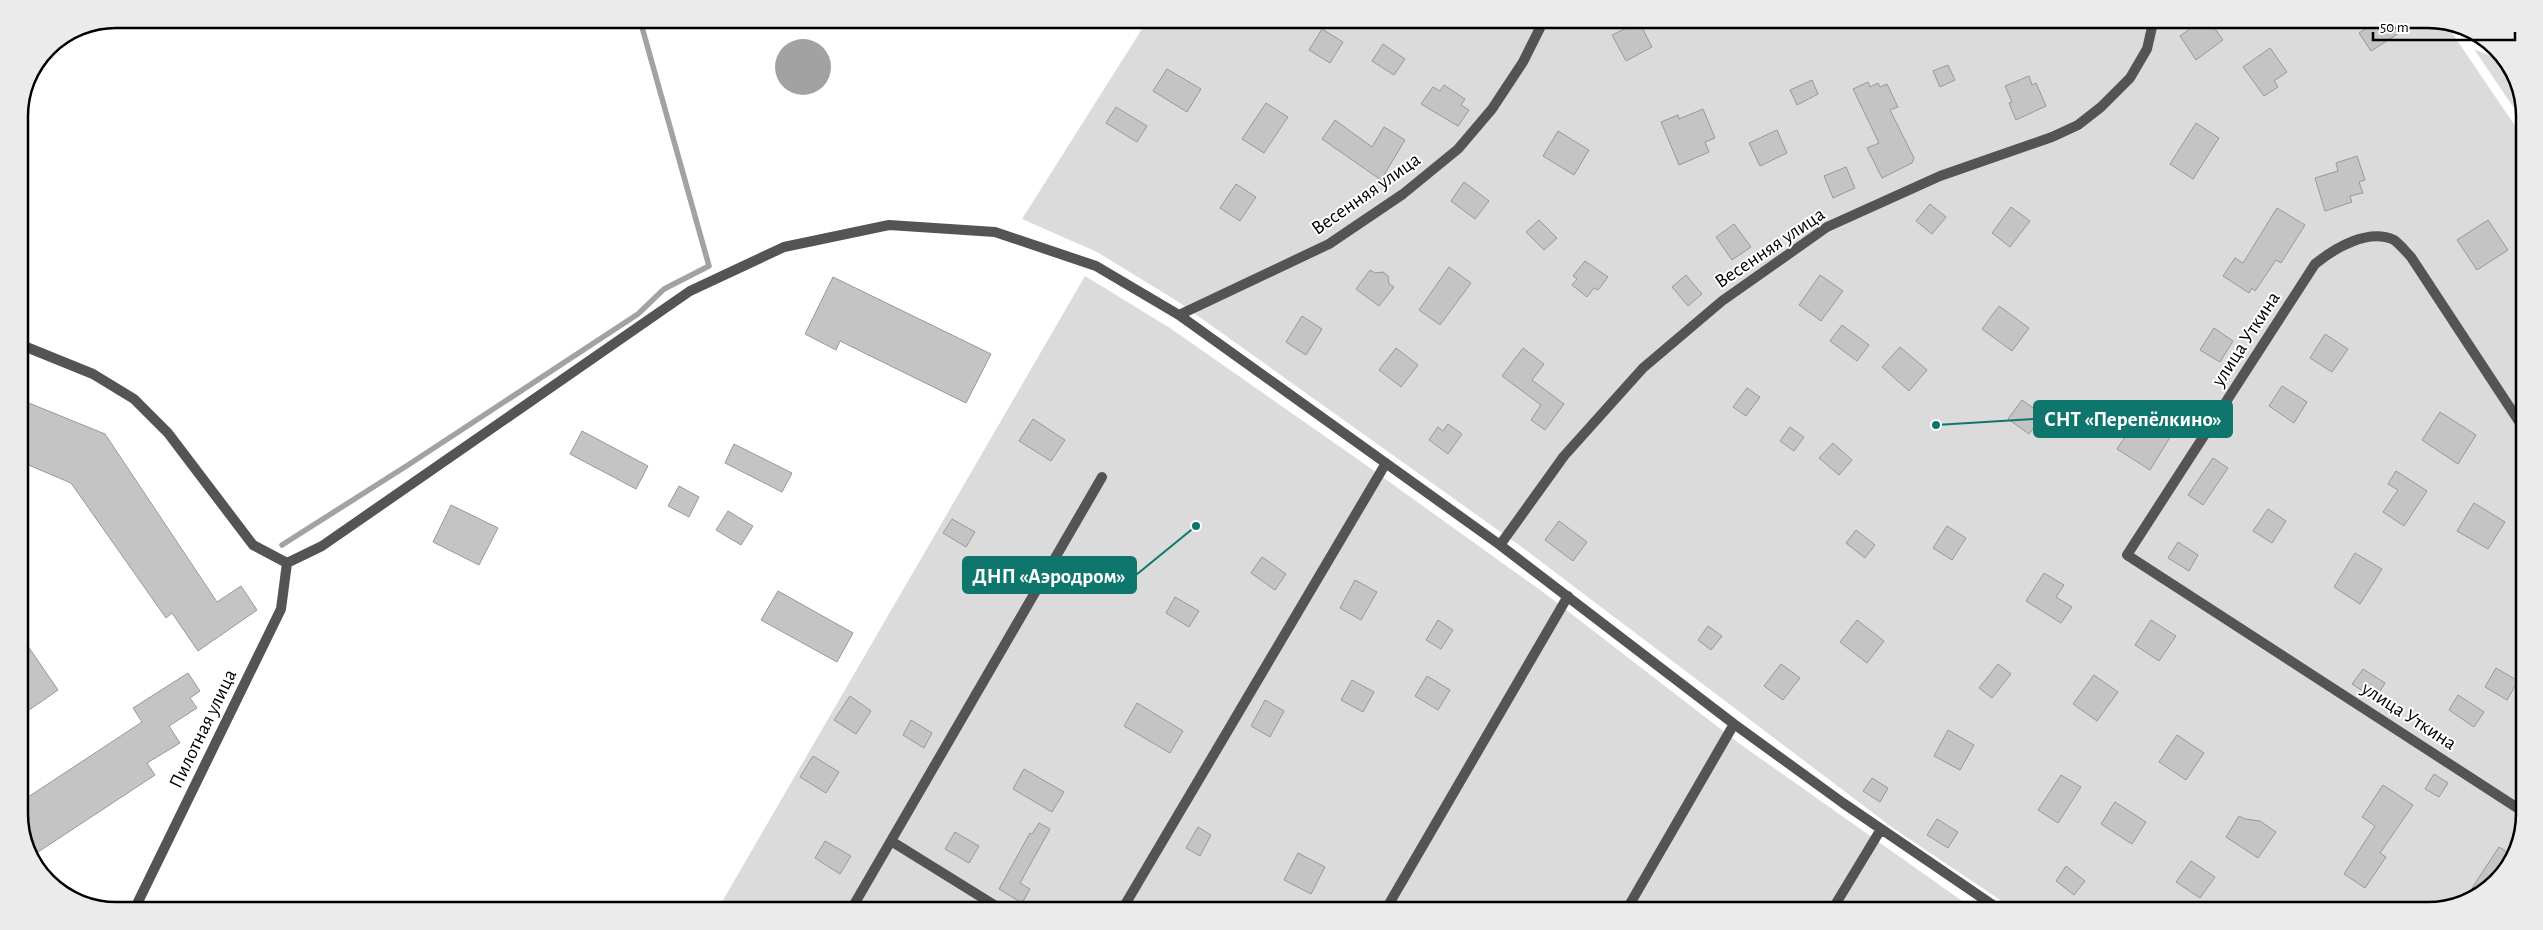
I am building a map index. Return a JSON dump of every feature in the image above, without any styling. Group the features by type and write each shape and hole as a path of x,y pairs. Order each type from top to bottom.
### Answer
{"street":[{"name":"Весенняя улица","path":"1179,315 1329,244 1403,194 1458,149 1492,109 1522,62 1540,28"},
{"name":"Весенняя улица","path":"1500,545 1564,456 1642,368 1722,302 1827,227 1940,176 2052,137 2078,125 2101,108 2130,78 2147,49 2152,28"},
{"path":"28,348 93,374 134,399 168,433 253,545 287,563 322,546 690,290 784,247 889,225 995,232 1096,266 1179,315 1500,545 1734,724 1881,829 1988,902"},
{"name":"улица Уткина","path":"2515,416 2411,257 2395,241 2373,235 2333,250 2316,264 2127,555 2516,806"},
{"path":"1127,902 1386,463"},
{"path":"855,902 1102,477"},
{"name":"Пилотная улица","path":"138,902 281,608 287,563"},
{"path":"1390,902 1568,596"},
{"path":"1631,902 1734,724"},
{"path":"1837,902 1881,829"},
{"path":"890,841 990,902"}],"shaded area":[{"path":"1143,28 2439,28 2451,31 2515,126 2516,815 2511,843 2504,859 2486,881 2467,893 2451,900 2439,902 2003,902 1893,828 1523,548 1177,301 1097,252 1022,219"},
{"path":"798,39 808,39 823,47 829,56 831,67 829,78 823,87 808,95 798,95 787,90 780,83 775,72 775,62 780,51 787,44"},
{"path":"2474,49 2493,57 2504,71 2511,87 2515,110"},
{"path":"1085,276 1170,328 1356,458 1547,595 1740,744 1964,902 722,902"}],"building":[{"path":"1627,28 1642,28 1652,47 1626,61 1612,35"},
{"path":"2191,28 2215,28 2223,40 2196,60 2180,36"},
{"path":"2367,28 2407,28 2371,51 2359,33"},
{"path":"1322,29 1343,42 1330,63 1309,50"},
{"path":"1383,44 1405,59 1394,75 1372,61"},
{"path":"2270,48 2287,72 2274,81 2278,87 2264,96 2243,67"},
{"path":"1948,65 1955,80 1940,87 1933,71"},
{"path":"1167,69 1201,89 1187,112 1153,91"},
{"path":"2029,76 2032,85 2036,83 2046,106 2016,120 2009,103 2012,102 2005,86"},
{"path":"1812,80 1818,94 1797,105 1790,90"},
{"path":"1868,82 1870,87 1878,83 1880,87 1887,84 1898,107 1890,110 1914,158 1912,163 1882,178 1867,148 1879,143 1853,89"},
{"path":"1444,85 1465,99 1461,105 1469,110 1458,126 1421,104 1433,87 1440,91"},
{"path":"1266,103 1288,117 1264,153 1242,139"},
{"path":"1116,107 1147,126 1137,142 1106,123"},
{"path":"1703,109 1715,138 1705,142 1709,152 1679,165 1661,122 1678,115 1679,119"},
{"path":"1335,120 1372,147 1384,127 1405,140 1381,180 1322,139"},
{"path":"2196,123 2219,138 2193,179 2170,164"},
{"path":"1777,130 1787,153 1760,166 1749,143"},
{"path":"1558,131 1589,150 1574,175 1543,156"},
{"path":"2357,156 2365,180 2359,182 2363,193 2350,196 2352,202 2325,211 2315,178 2338,171 2336,163"},
{"path":"1846,167 1855,188 1833,198 1824,176"},
{"path":"1464,182 1489,201 1475,219 1451,201"},
{"path":"1236,184 1256,197 1240,221 1220,208"},
{"path":"1930,204 1946,217 1932,234 1916,221"},
{"path":"2011,207 2030,221 2010,247 1992,233"},
{"path":"2277,208 2305,225 2281,263 2276,260 2255,291 2252,288 2249,293 2223,276 2235,258 2243,263"},
{"path":"1539,220 1557,238 1544,250 1526,232"},
{"path":"2488,220 2508,250 2477,270 2457,240"},
{"path":"1734,224 1751,247 1732,260 1716,237"},
{"path":"1585,261 1608,277 1598,290 1594,288 1587,297 1572,285 1577,279 1573,276"},
{"path":"1449,267 1471,283 1440,325 1419,310"},
{"path":"1370,270 1375,273 1383,272 1388,276 1389,284 1394,287 1379,306 1356,289"},
{"path":"1686,275 1702,294 1688,306 1672,287"},
{"path":"1820,275 1843,291 1821,321 1799,305"},
{"path":"833,277 991,354 966,403 840,341 836,350 805,334"},
{"path":"1999,306 2029,328 2012,351 1982,329"},
{"path":"1302,316 1322,329 1306,355 1286,342"},
{"path":"1842,325 1869,345 1857,361 1830,341"},
{"path":"2214,328 2233,341 2220,362 2200,350"},
{"path":"2325,334 2348,349 2332,372 2310,358"},
{"path":"1900,347 1927,370 1909,391 1882,367"},
{"path":"1396,348 1418,365 1401,387 1379,370"},
{"path":"1523,348 1544,364 1532,380 1564,404 1545,430 1531,420 1541,405 1502,376"},
{"path":"2282,386 2307,402 2294,423 2269,406"},
{"path":"1747,388 1760,397 1746,416 1733,407"},
{"path":"2022,400 2043,415 2029,434 2008,419"},
{"path":"28,403 105,434 217,602 241,586 257,610 198,651 172,613 166,618 71,483 28,465"},
{"path":"2440,412 2476,435 2458,464 2422,440"},
{"path":"2140,414 2172,434 2150,470 2117,449"},
{"path":"1033,419 1065,440 1051,461 1019,441"},
{"path":"1448,424 1462,434 1448,454 1429,440 1438,427 1443,431"},
{"path":"1790,427 1804,437 1794,451 1780,441"},
{"path":"582,431 648,466 636,489 570,454"},
{"path":"1833,443 1852,460 1839,475 1819,458"},
{"path":"734,444 792,473 782,492 725,463"},
{"path":"2213,458 2228,468 2203,505 2188,495"},
{"path":"2396,471 2427,491 2404,526 2383,512 2398,490 2388,484"},
{"path":"679,486 699,497 689,517 668,506"},
{"path":"2474,503 2505,522 2488,549 2457,531"},
{"path":"451,505 498,528 479,565 433,542"},
{"path":"2268,509 2286,521 2272,543 2253,531"},
{"path":"728,511 753,526 741,545 716,530"},
{"path":"952,519 975,532 966,547 943,533"},
{"path":"1559,521 1587,542 1573,561 1545,540"},
{"path":"1947,526 1966,538 1952,560 1933,548"},
{"path":"1856,530 1875,545 1865,558 1846,543"},
{"path":"2178,542 2198,555 2189,571 2168,558"},
{"path":"2355,553 2382,569 2360,604 2334,587"},
{"path":"1262,557 1286,574 1275,590 1251,573"},
{"path":"2044,573 2064,585 2056,597 2072,607 2061,623 2026,601"},
{"path":"1355,580 1377,592 1361,620 1340,608"},
{"path":"778,591 853,633 837,662 761,620"},
{"path":"1175,597 1199,611 1189,627 1166,613"},
{"path":"1438,620 1453,630 1441,649 1426,640"},
{"path":"1857,620 1884,641 1867,663 1840,642"},
{"path":"2151,620 2176,636 2159,661 2135,645"},
{"path":"1708,626 1722,636 1711,650 1698,640"},
{"path":"28,646 58,690 28,711"},
{"path":"1781,664 1800,678 1783,700 1764,686"},
{"path":"1998,664 2011,674 1992,698 1979,688"},
{"path":"2496,668 2516,680 2516,685 2507,700 2485,687"},
{"path":"2363,669 2385,683 2375,699 2352,684"},
{"path":"188,673 200,691 190,698 197,708 169,726 180,743 147,763 155,775 36,853 29,832 28,797 142,722 133,708"},
{"path":"2094,675 2118,692 2097,721 2073,704"},
{"path":"1427,676 1450,690 1438,710 1415,696"},
{"path":"1352,680 1374,692 1363,712 1341,700"},
{"path":"2458,695 2484,712 2474,727 2449,710"},
{"path":"850,696 871,711 856,734 834,720"},
{"path":"1265,700 1284,711 1270,737 1251,726"},
{"path":"1137,703 1183,731 1170,753 1124,726"},
{"path":"911,720 932,733 924,748 903,735"},
{"path":"1948,730 1974,745 1960,770 1934,756"},
{"path":"2177,735 2204,753 2186,780 2159,762"},
{"path":"813,756 839,772 826,793 800,777"},
{"path":"1024,769 1064,792 1052,812 1013,789"},
{"path":"2434,774 2448,783 2439,797 2425,789"},
{"path":"2061,775 2081,787 2058,823 2038,810"},
{"path":"1872,778 1888,788 1880,802 1863,791"},
{"path":"2383,785 2413,805 2380,853 2386,857 2365,888 2344,874 2375,826 2362,817"},
{"path":"2115,802 2146,822 2132,844 2101,824"},
{"path":"2239,816 2245,819 2260,821 2276,832 2258,858 2226,837"},
{"path":"1937,819 1958,832 1948,848 1927,835"},
{"path":"1039,823 1050,829 1020,883 1030,889 1023,902 1020,902 999,889 1030,833 1032,834"},
{"path":"1198,827 1211,835 1200,856 1186,848"},
{"path":"955,832 979,846 969,863 945,849"},
{"path":"825,841 851,856 840,874 815,858"},
{"path":"2499,847 2507,852 2504,859 2486,881 2474,889 2472,888"},
{"path":"1298,853 1325,867 1311,894 1284,880"},
{"path":"2191,861 2215,877 2200,898 2176,882"},
{"path":"2066,866 2085,881 2074,895 2056,881"}],"waterway":[{"path":"282,545 638,314 664,289 709,266 642,28"}],"place":[{"name":"СНТ «Перепёлкино»","path":"1936,425"},
{"name":"ДНП «Аэродром»","path":"1196,526"}]}
